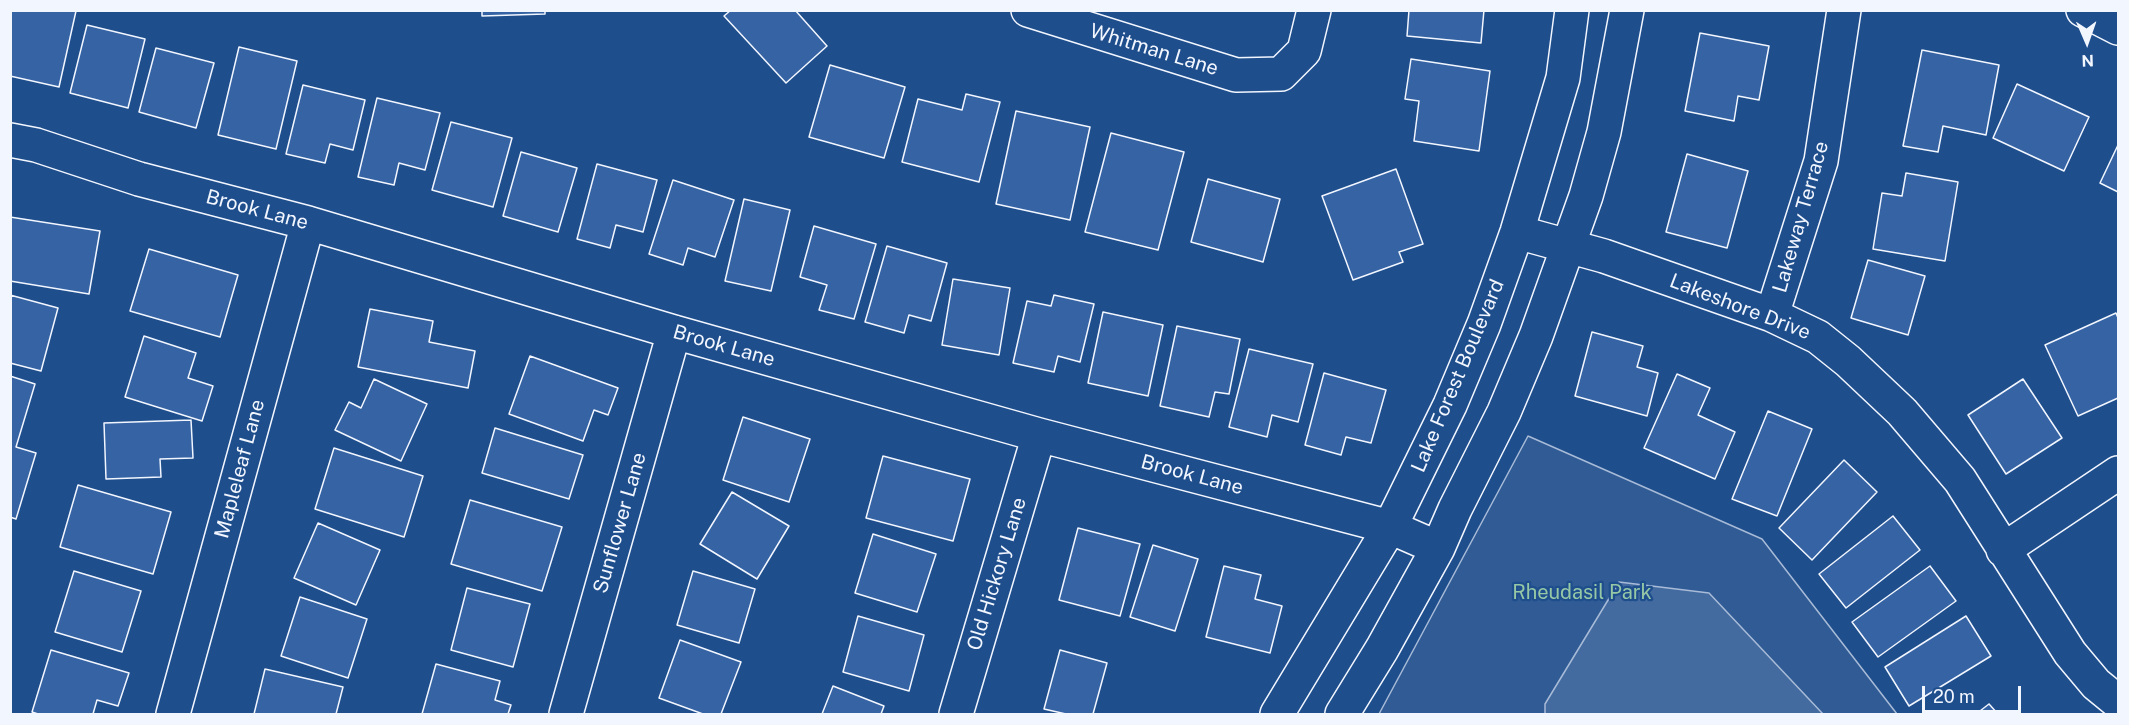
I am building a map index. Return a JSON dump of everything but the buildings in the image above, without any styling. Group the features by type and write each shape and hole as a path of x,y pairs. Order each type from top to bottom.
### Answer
{"street":[{"name":"Whitman Lane","path":"1028,10 1236,75 1281,74 1304,51 1314,10"},
{"name":"Lake Forest Boulevard","path":"1277,714 1390,527 1450,405 1484,324 1517,232 1563,78 1572,10"},
{"path":"1342,714 1382,649 1438,548 1504,412 1536,336 1586,196 1604,132 1627,10"},
{"name":"Lakeway Terrace","path":"1772,315 1821,161 1844,10"},
{"path":"2083,10 2118,28"},
{"name":"Brook Lane","path":"10,140 36,145 139,179 308,223 674,332 1039,435 1390,527 1438,548"},
{"name":"Mapleleaf Lane","path":"173,714 308,223"},
{"name":"Lakeshore Drive","path":"1517,232 1583,249 1772,315 1818,338 1848,361 1902,412 1960,480 2070,653 2096,684 2118,702"},
{"name":"Sunflower Lane","path":"566,714 674,332"},
{"name":"Old Hickory Lane","path":"956,714 1039,435"},
{"path":"2003,550 2118,473"}],"green space":[{"name":"Rheudasil Park","path":"1528,436 1762,539 1897,714 1379,714"}],"shaded area":[{"path":"1619,582 1709,593 1823,714 1545,714 1545,704"}]}
